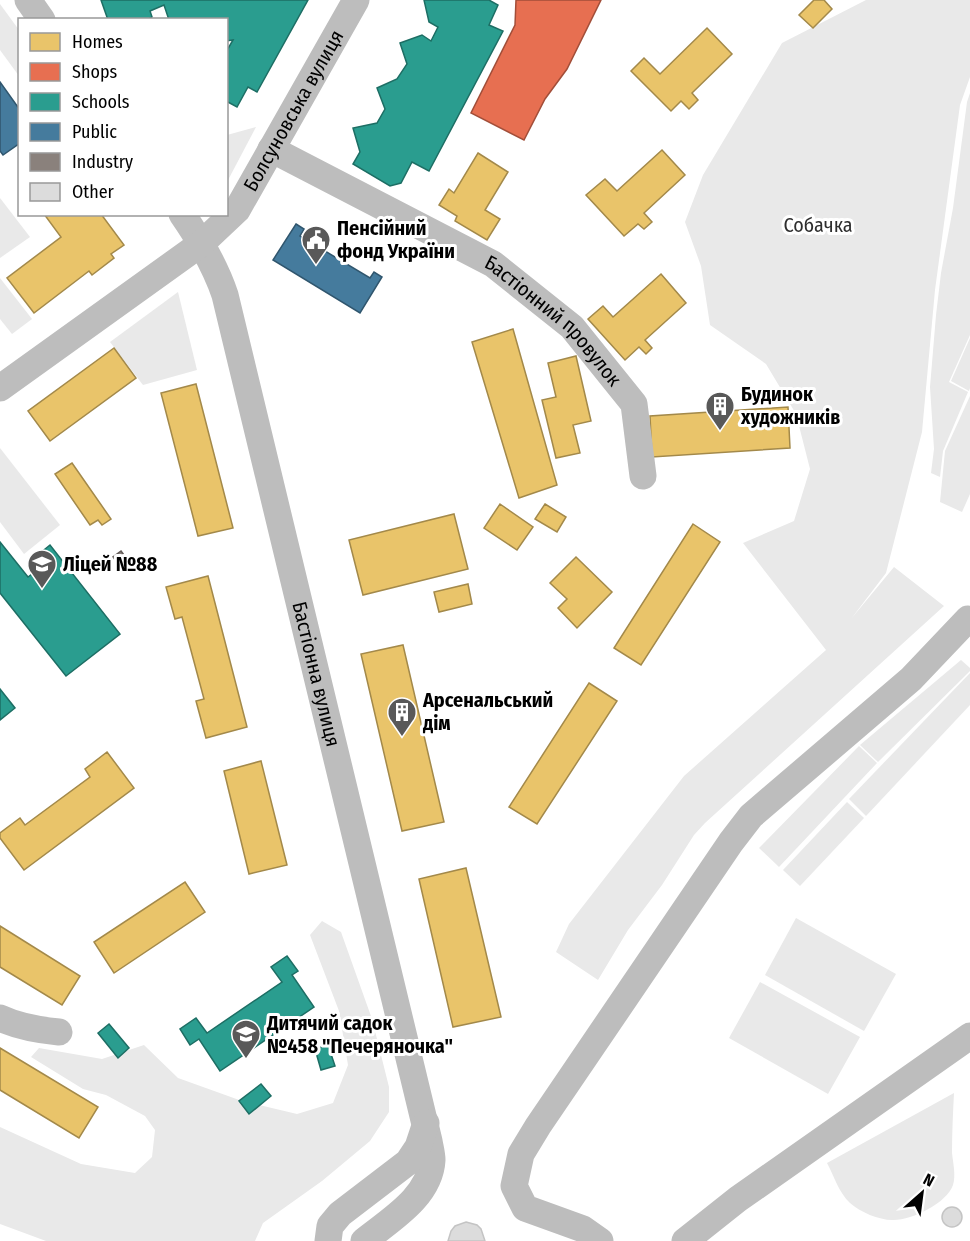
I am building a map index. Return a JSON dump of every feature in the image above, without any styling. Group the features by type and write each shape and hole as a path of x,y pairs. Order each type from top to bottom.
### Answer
{"street":[{"path":"28,0 41,18"},
{"name":"Болсуновська вулиця","path":"0,388 202,243 237,210 356,0"},
{"name":"Бастіонний провулок","path":"271,149 493,264 572,327 634,404 643,476"},
{"name":"Бастіонна вулиця","path":"183,216 202,243 217,271 225,296 432,1159 428,1180 415,1199 364,1241"},
{"path":"600,1241 583,1229 525,1208 514,1186 521,1154 731,842 751,816 911,679 969,620"},
{"path":"0,1018 36,1030 59,1032"},
{"path":"685,1241 738,1199 970,1036"},
{"path":"328,1241 330,1226 340,1214 408,1162 427,1132"}],"green space":[{"name":"Собачка","path":"866,0 970,0 970,77 960,105 935,290 922,432 886,573 851,619 894,567 944,606 705,823 694,835 662,885 628,930 598,980 556,952 569,924 684,776 826,650 743,543 794,521 810,469 796,414 766,364 710,325 701,266 685,222 703,175 782,43"},
{"path":"0,4 18,29 18,75 0,50"},
{"path":"970,93 970,335 949,382 968,392 943,451 940,477 931,473 934,449 930,387 941,273"},
{"path":"256,127 228,180 228,135"},
{"path":"0,198 30,237 0,258"},
{"path":"0,278 32,319 12,334 0,319"},
{"path":"178,292 197,370 143,385 110,342"},
{"path":"970,338 970,388 969,391 951,381"},
{"path":"970,396 970,494 962,512 940,502 945,451"},
{"path":"0,448 60,525 24,554 0,522"},
{"path":"961,660 970,668 970,671 878,762 860,745"},
{"path":"970,673 970,705 866,816 849,799"},
{"path":"859,746 877,763 779,867 759,848"},
{"path":"847,802 864,818 800,886 783,870"},
{"path":"796,918 896,974 864,1031 765,975"},
{"path":"322,921 341,932 372,1019 389,1087 389,1112 370,1141 322,1181 263,1223 255,1241 46,1241 0,1224 0,1127 81,1164 135,1173 152,1157 155,1130 145,1116 106,1095 83,1089 31,1057 39,1048 102,1059 144,1045 178,1078 242,1101 297,1114 333,1103 348,1065 339,1011 310,935"},
{"path":"760,982 860,1037 828,1094 729,1038"},
{"path":"954,1093 952,1153 954,1181 944,1198 927,1210 900,1220 881,1219 850,1203 827,1163"}],"building: Homes":[{"path":"814,0 824,0 832,9 813,28 799,15"},
{"path":"707,28 732,54 692,93 698,100 689,109 681,101 671,111 631,71 644,58 660,74"},
{"path":"662,150 685,175 644,213 652,222 644,229 638,224 624,236 586,195 605,179 617,191"},
{"path":"478,153 508,172 485,210 500,219 487,240 455,221 457,216 439,205 449,189 454,193"},
{"path":"45,216 102,216 124,245 111,254 114,258 92,275 89,271 34,313 7,278 61,237"},
{"path":"661,274 686,303 645,340 652,348 646,354 639,347 625,360 588,319 603,306 613,317"},
{"path":"513,329 557,485 519,498 472,342"},
{"path":"114,348 136,378 50,441 28,411"},
{"path":"576,356 591,421 573,425 580,453 556,458 542,400 556,397 548,363"},
{"path":"196,384 233,528 198,536 161,393"},
{"name":"Будинок художників","path":"788,407 790,448 652,457 650,416"},
{"path":"72,463 111,519 102,525 98,520 90,525 55,474"},
{"path":"500,504 533,527 517,550 484,528"},
{"path":"545,504 566,517 557,532 535,519"},
{"path":"454,514 468,569 363,595 349,540"},
{"path":"693,524 720,542 641,665 614,648"},
{"path":"576,557 612,592 577,628 558,608 567,599 550,583"},
{"path":"208,576 247,727 206,738 196,701 204,699 182,617 175,619 166,587"},
{"path":"468,584 472,604 439,612 434,592"},
{"name":"Арсенальський дім","path":"403,645 444,822 402,831 361,654"},
{"path":"589,683 617,701 537,824 509,807"},
{"path":"107,752 134,788 24,870 0,838 0,833 20,818 25,825 90,777 85,769"},
{"path":"261,761 287,865 249,874 224,771"},
{"path":"466,868 501,1017 453,1027 419,879"},
{"path":"185,882 205,912 114,973 94,942"},
{"path":"0,926 80,976 62,1005 0,967"},
{"path":"0,1048 98,1107 79,1138 0,1090"}],"building: Shops":[{"path":"516,0 601,0 567,69 545,99 524,140 471,113 515,25"}],"building: Schools":[{"path":"101,0 308,0 257,92 248,87 237,107 228,102 228,49 233,40 228,41 228,18 168,18 164,5 150,11 150,18 107,18"},
{"path":"424,0 489,0 498,5 489,25 503,31 429,171 412,162 401,183 390,186 353,164 360,152 353,128 377,123 385,109 377,88 397,79 407,64 400,43 422,35 431,41 438,27 429,22"},
{"path":"0,542 28,577 41,567 34,558 50,545 120,634 66,676 0,593"},
{"path":"0,689 15,708 0,720"},
{"path":"287,956 298,971 292,975 314,1007 220,1071 199,1039 190,1045 180,1029 196,1018 207,1033 282,982 271,967"},
{"path":"109,1024 129,1048 118,1058 98,1033"},
{"path":"328,1045 335,1066 321,1070 315,1049"},
{"path":"261,1084 271,1096 249,1114 239,1101"}],"building: Public":[{"path":"0,82 18,107 18,144 3,155 0,151"},
{"name":"Пенсійний фонд України","path":"296,224 304,229 300,236 370,278 374,272 382,277 360,313 273,260"}],"building: Industry":[{"path":"121,551 132,566 123,572 113,557"}],"building: Other":[{"path":"952,1207 959,1210 962,1217 959,1224 952,1227 945,1224 942,1217 945,1210"},
{"path":"466,1222 477,1225 481,1229 485,1241 448,1241 455,1226"}],"place":[{"name":"Пенсійний фонд України","path":"316,266"},
{"name":"Будинок художників","path":"720,432"},
{"name":"Ліцей №88","path":"42,590"},
{"name":"Арсенальський дім","path":"402,738"},
{"name":"Дитячий садок №458 \"Печеряночка\"","path":"246,1060"}]}
